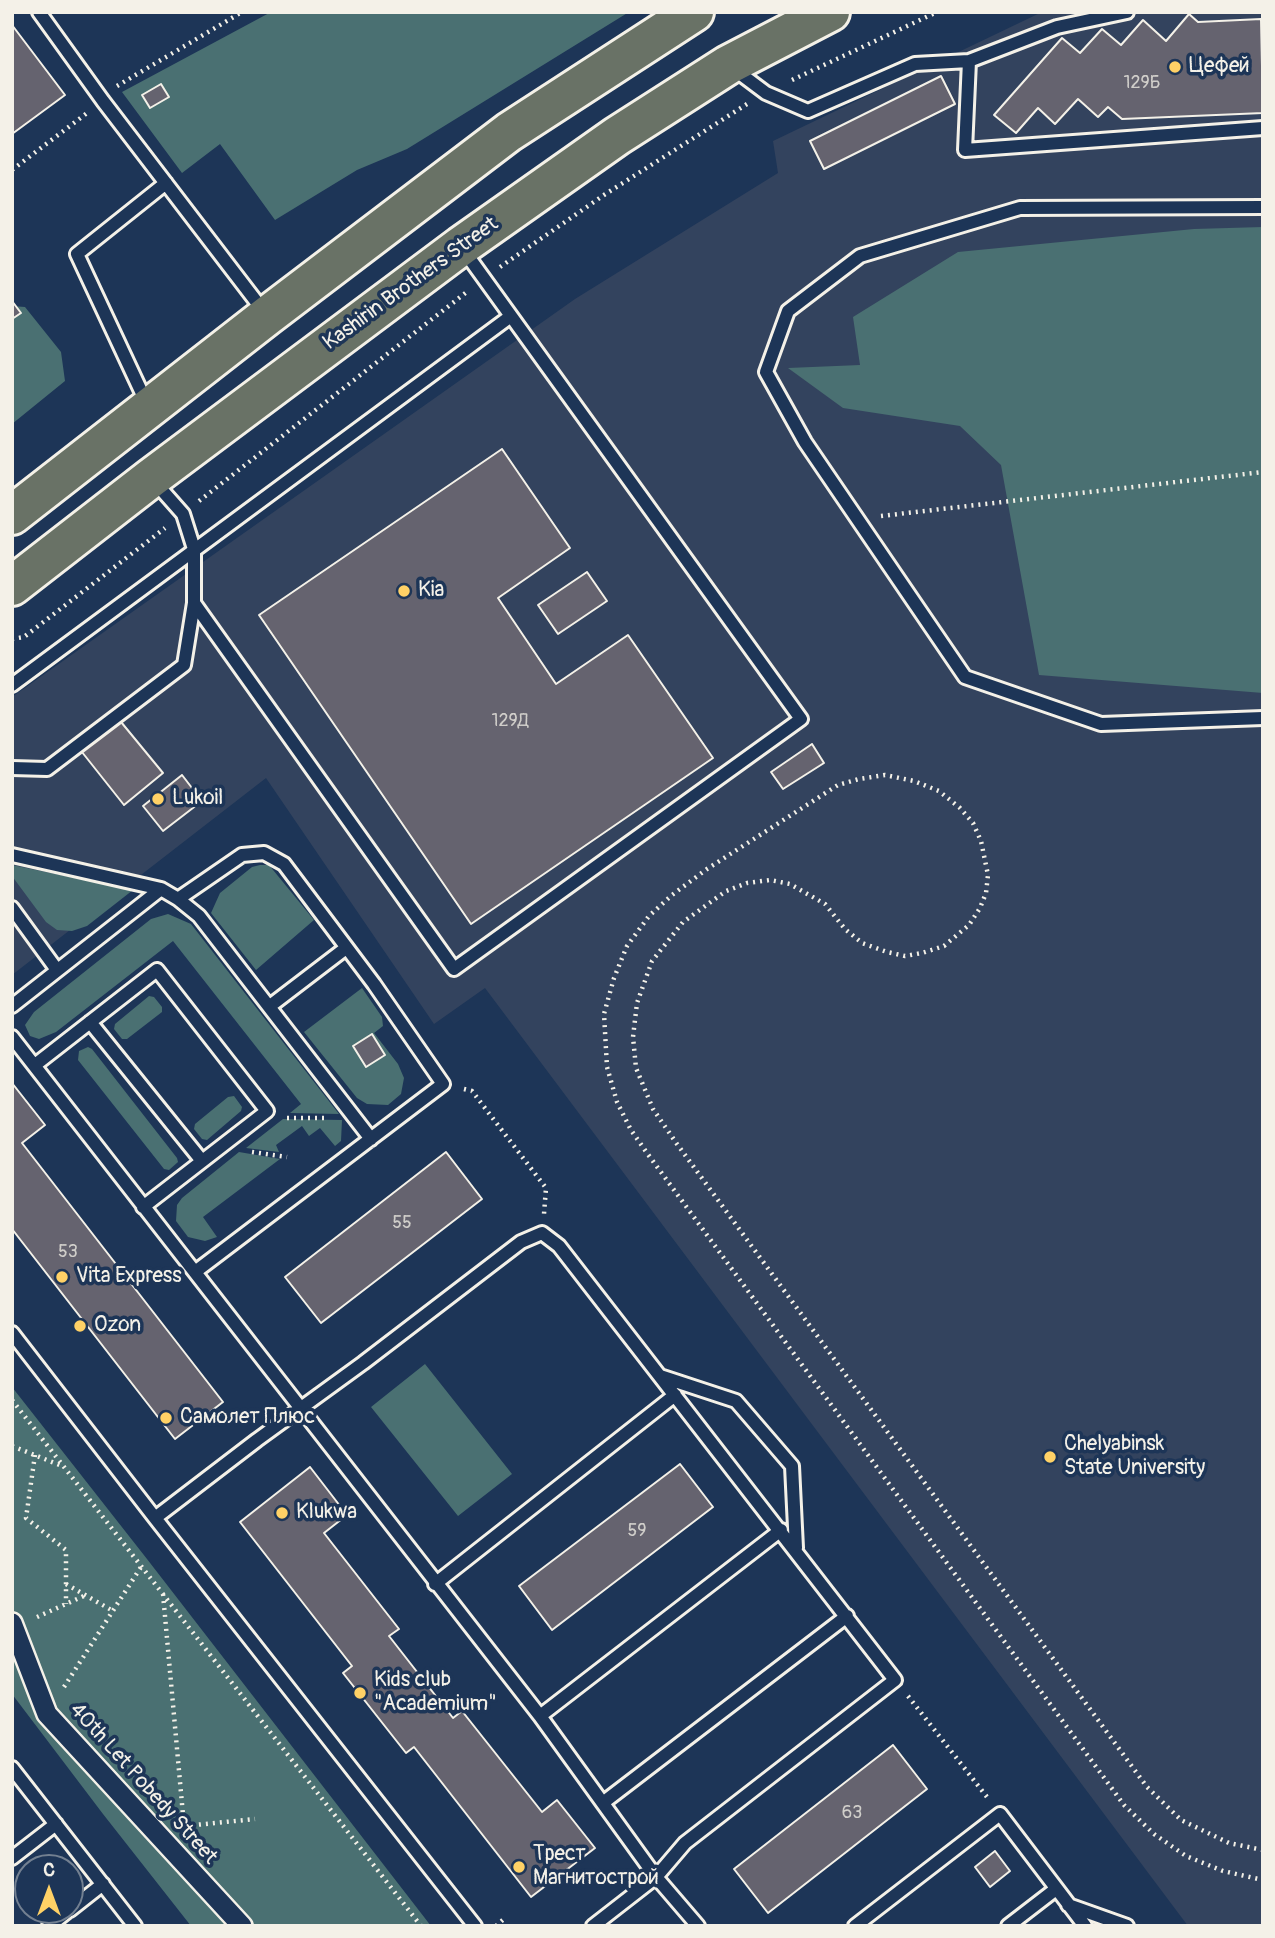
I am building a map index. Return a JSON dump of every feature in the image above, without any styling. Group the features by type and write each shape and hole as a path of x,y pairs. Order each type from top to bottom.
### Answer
{"main road":[{"path":"12,514 509,132 694,12"},
{"name":"Kashirin Brothers Street","path":"12,586 151,478 461,246 617,136 728,65 830,12"}],"street":[{"name":"40th Let Pobedy Street","path":"13,1625 47,1714 242,1926"}],"lane":[{"path":"40,12 103,101 267,316"},
{"path":"728,65 766,93 808,111 915,64 969,61 1058,27 1127,12"},
{"path":"969,61 965,150 1263,128"},
{"path":"149,408 77,254 166,183"},
{"path":"1263,207 1020,208 860,256 788,312 766,372 805,442 965,677 1101,724 1263,718"},
{"path":"194,603 454,969 802,719 461,246"},
{"path":"12,685 511,316"},
{"path":"12,768 47,769 184,665 194,603 194,549 183,514 151,478"},
{"path":"178,899 242,855 264,853 284,864 443,1084 195,1272"},
{"path":"12,855 161,889 178,899 199,916 371,1139"},
{"path":"12,1006 161,889"},
{"path":"12,908 57,970"},
{"path":"270,1006 346,948"},
{"path":"35,1065 157,970 267,1111 143,1207"},
{"path":"90,1022 202,1161"},
{"path":"12,1037 540,1716 656,1877 698,1926"},
{"path":"155,1518 521,1242 542,1233 559,1246 796,1548 895,1680 685,1843 656,1877 593,1926"},
{"path":"12,1333 475,1926"},
{"path":"659,1375 736,1401 792,1466 796,1548"},
{"path":"435,1584 676,1395"},
{"path":"540,1716 781,1530"},
{"path":"604,1802 847,1616"},
{"path":"12,1768 135,1926"},
{"path":"855,1926 1000,1814 1085,1926"},
{"path":"12,1858 56,1824"},
{"path":"84,1899 103,1884"},
{"path":"1008,1926 1056,1889"},
{"path":"1068,1905 1127,1926"}],"path":[{"path":"12,170 103,101 117,85 242,12"},
{"path":"12,639 24,637 484,278 604,195 766,93 937,12"},
{"path":"857,519 1263,472"},
{"path":"1263,1850 1229,1843 1181,1820 1147,1787 677,1144 653,1109 636,1068 633,1037 637,1003 652,961 683,922 726,891 747,883 770,880 790,884 825,904 845,929 862,943 905,956 944,946 969,925 986,893 988,874 981,841 973,823 960,808 939,791 914,781 885,775 838,785 672,895 649,916 627,946 604,1014 607,1067 617,1102 631,1130 647,1153 1124,1805 1154,1834 1186,1856 1223,1871 1263,1880"},
{"path":"443,1084 472,1091 546,1188 542,1233"},
{"path":"267,1111 287,1118 354,1118"},
{"path":"12,1400 421,1926"},
{"path":"12,1446 63,1466"},
{"path":"35,1455 26,1518 66,1550 66,1604"},
{"path":"47,1714 141,1567"},
{"path":"66,1584 113,1611"},
{"path":"163,1593 189,1869"},
{"path":"13,1625 86,1595"},
{"path":"895,1680 1000,1814"},
{"path":"184,1826 255,1819"},
{"path":"496,1926 506,1917"}],"shaded area":[{"name":"Chelyabinsk State University","path":"1042,12 1263,12 1263,1926 1188,1926 485,988 434,1024 266,778 12,975 12,697 575,299 778,173 773,141"}],"green space":[{"path":"271,12 629,12 407,149 357,170 275,220 220,144 182,173 122,92"},
{"path":"1263,227 1263,693 1039,675 1001,465 960,426 843,408 788,368 860,365 853,317 958,252 1194,229"},
{"path":"12,306 25,307 61,352 65,381 12,424"},
{"path":"12,865 133,890 87,926 72,931 57,930 46,922 12,876"},
{"path":"269,865 314,920 256,970 211,913 220,893 252,867"},
{"path":"168,914 191,924 339,1114 290,1113 301,1104 173,941 56,1032 39,1039 30,1036 25,1025 34,1012 151,919"},
{"path":"362,988 382,1017 383,1026 374,1033 398,1064 404,1078 401,1094 388,1105 367,1104 357,1098 304,1032"},
{"path":"149,996 154,997 162,1007 162,1012 127,1039 122,1039 114,1029 115,1024"},
{"path":"88,1047 177,1158 178,1162 169,1170 164,1169 78,1060 79,1051"},
{"path":"234,1096 242,1107 241,1111 207,1140 202,1139 194,1129 195,1124 228,1097"},
{"path":"283,1119 342,1120 341,1141 335,1146 320,1128 309,1136 302,1126 276,1145 279,1152 246,1148"},
{"path":"239,1152 280,1159 203,1217 217,1237 205,1241 188,1237 176,1221 177,1205"},
{"path":"425,1364 512,1474 458,1516 371,1407"},
{"path":"12,1387 431,1926 191,1926 103,1814 12,1694"}],"building":[{"path":"1189,14 1198,22 1261,19 1263,113 1122,119 1108,107 1098,117 1078,99 1055,124 1038,108 1016,133 994,115 1062,38 1080,53 1102,29 1121,45 1143,20 1166,41"},
{"path":"12,25 65,95 12,134"},
{"path":"941,76 955,104 824,169 810,141"},
{"path":"161,84 169,97 150,108 142,95"},
{"path":"12,301 21,313 12,319"},
{"path":"502,449 570,548 498,598 556,684 628,635 713,758 471,924 259,615"},
{"path":"587,572 607,601 558,634 538,605"},
{"path":"112,711 163,773 124,805 74,742"},
{"path":"812,744 824,763 783,789 771,772"},
{"path":"182,775 202,801 163,831 143,806"},
{"path":"372,1034 385,1055 366,1067 353,1046"},
{"path":"12,1083 45,1125 22,1143 223,1402 175,1439 12,1229"},
{"path":"446,1152 482,1199 321,1323 285,1277"},
{"path":"680,1464 713,1507 552,1630 519,1586"},
{"path":"310,1467 347,1515 324,1533 399,1629 389,1636 453,1718 462,1711 542,1812 557,1800 595,1848 531,1897 414,1747 406,1753 343,1673 352,1666 240,1522"},
{"path":"893,1745 927,1789 768,1913 734,1869"},
{"path":"995,1851 1010,1871 990,1887 975,1867"}],"place":[{"name":"Цефей","path":"1175,67"},
{"name":"Kia","path":"404,591"},
{"name":"Lukoil","path":"158,799"},
{"name":"Vita Express","path":"62,1277"},
{"name":"Ozon","path":"80,1326"},
{"name":"Самолет Плюс","path":"166,1418"},
{"name":"Chelyabinsk State University","path":"1050,1457"},
{"name":"Klukwa","path":"282,1513"},
{"name":"Kids club \"Academium\"","path":"360,1693"},
{"name":"Трест Магнитострой","path":"519,1867"}]}
